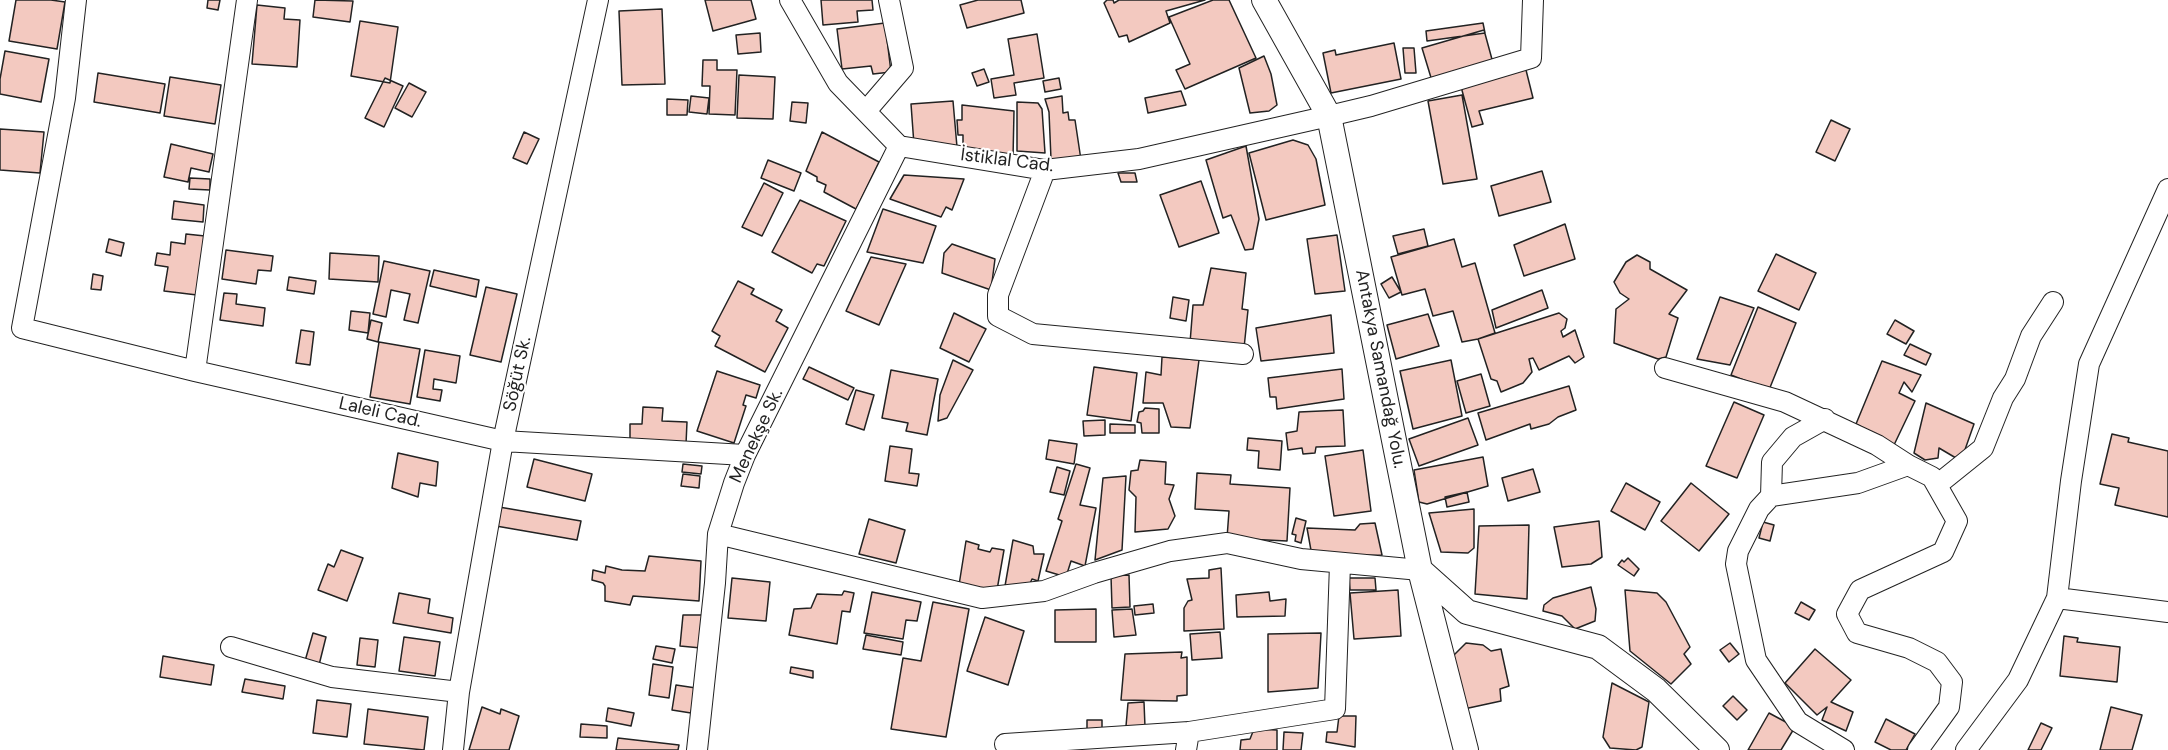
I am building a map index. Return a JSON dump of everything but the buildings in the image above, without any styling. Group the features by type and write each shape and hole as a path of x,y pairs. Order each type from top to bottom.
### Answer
{"street":[{"name":"Laleli Cad.","path":"76,0 65,98 22,328 503,441 745,455"},
{"path":"195,370 247,0"},
{"name":"Söğüt Sk.","path":"453,750 459,692 503,441 598,0"},
{"path":"790,0 838,83 899,146"},
{"path":"866,111 903,68 890,0"},
{"name":"Antakya Samandağ Yolu.","path":"1264,0 1329,116 1420,570 1466,750"},
{"name":"İstiklal Cad.","path":"899,146 1045,170 1139,159 1329,116 1531,58 1533,0"},
{"name":"Menekşe Sk.","path":"697,750 718,534 745,455 899,146"},
{"path":"1045,170 998,295 998,316 1033,334 1243,354"},
{"path":"1966,750 2018,680 2057,598 2071,481 2089,364 2168,189"},
{"path":"1937,485 1983,448 2004,398 2015,379 2031,336 2053,302"},
{"path":"1665,368 1785,402 1825,419 1932,477 1957,521 1943,552 1860,590 1847,614 1857,633 1910,648 1937,662 1952,682 1949,707 1918,750"},
{"path":"1771,496 1772,462 1793,437 1825,419"},
{"path":"1844,750 1798,722 1756,660 1736,564 1738,551 1759,509 1771,496 1858,483 1908,465"},
{"path":"718,534 982,598 1044,591 1094,573 1170,551 1227,543 1301,559 1420,570 1467,612 1598,647 1656,690 1717,750"},
{"path":"1005,744 1187,741 1335,709 1340,564"},
{"path":"2057,598 2168,612"},
{"path":"231,647 332,677 459,692"}]}
